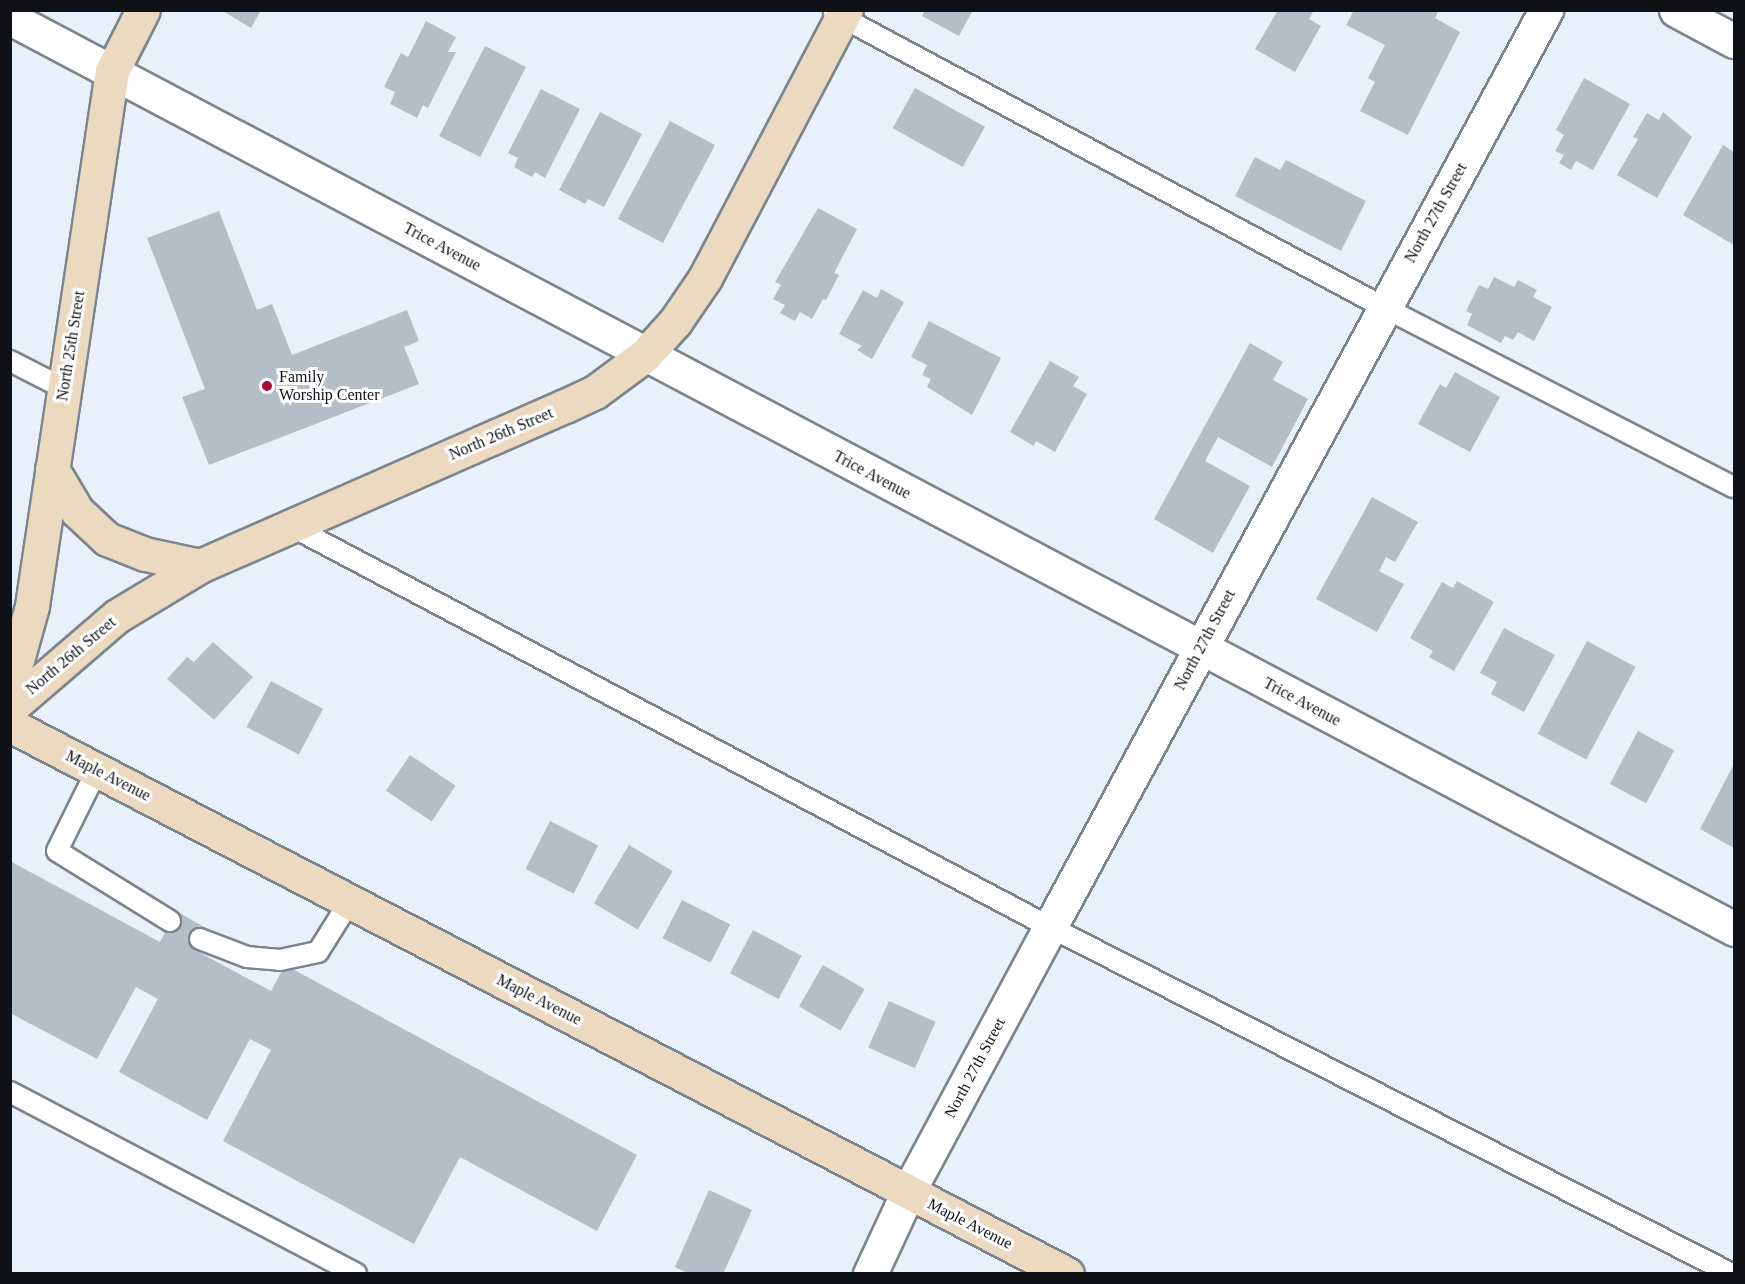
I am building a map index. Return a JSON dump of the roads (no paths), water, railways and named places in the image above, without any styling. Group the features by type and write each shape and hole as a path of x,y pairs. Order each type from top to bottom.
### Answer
{"main road":[{"name":"North 25th Street","path":"10,685 32,606 112,71 143,10"},
{"name":"North 26th Street","path":"10,708 117,616 200,566 595,392 645,355 675,322 705,278 839,13"},
{"path":"52,469 77,511 106,539 145,554 200,566"},
{"name":"Maple Avenue","path":"10,725 1068,1274"}],"street":[{"name":"North 27th Street","path":"870,1274 909,1192 1050,927 1546,10"},
{"path":"1676,10 1734,41"},
{"name":"Trice Avenue","path":"10,18 1734,929"}],"lane":[{"path":"839,13 1385,308 1734,487"},
{"path":"10,361 65,389"},
{"path":"289,525 1050,927 1732,1274"},
{"path":"97,770 57,851 170,921"},
{"path":"200,939 247,957 280,960 318,952 350,902"},
{"path":"10,1092 356,1274"}],"place":[{"name":"Family Worship Center","path":"267,386"}]}
